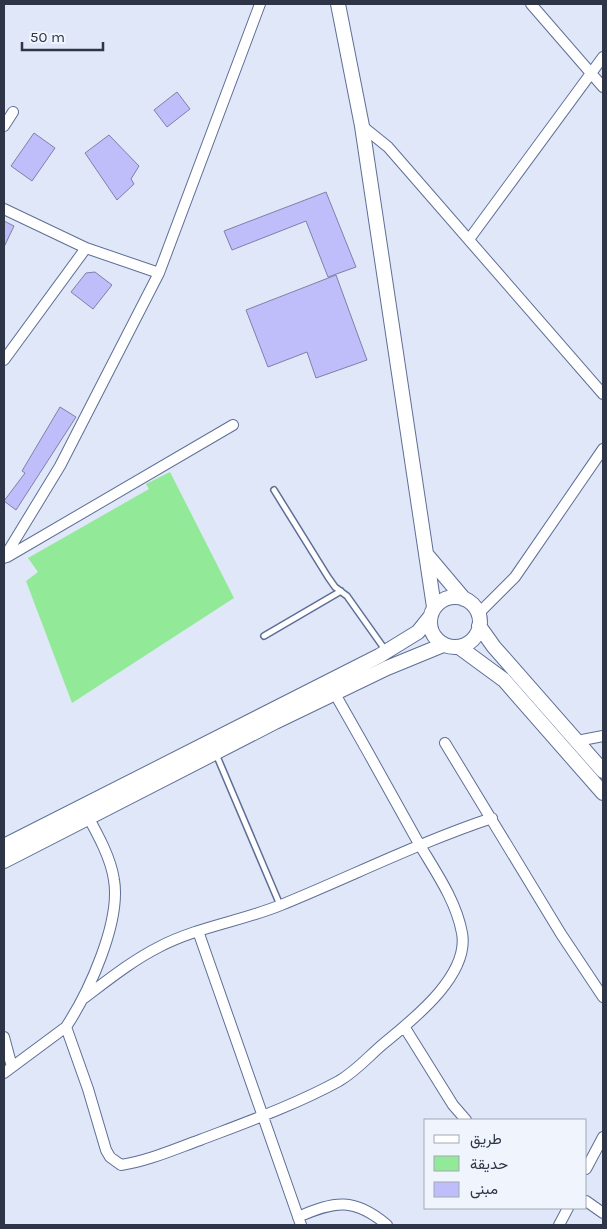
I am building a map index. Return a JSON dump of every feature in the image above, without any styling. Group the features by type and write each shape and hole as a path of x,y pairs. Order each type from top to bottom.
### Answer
{"main road":[{"path":"338,4 362,126 399,386 426,554 432,612 432,633 443,645"},
{"path":"426,554 464,599 475,608 479,620 494,647 603,771"},
{"path":"4,861 85,811 386,651 418,632 442,600 453,597 464,599"},
{"path":"459,647 473,640 479,620"},
{"path":"4,846 215,752 387,668 443,645 459,647 504,680 603,793"}],"street":[{"path":"4,559 60,466 159,273 260,4"},
{"path":"531,4 603,87"},
{"path":"470,238 603,57"},
{"path":"4,126 13,112"},
{"path":"362,126 388,146 470,238 603,394"},
{"path":"4,209 86,248 159,273"},
{"path":"4,360 86,248"},
{"path":"4,559 233,425"},
{"path":"479,620 515,577 603,448"},
{"path":"66,1027 88,1089 106,1150 110,1157 121,1165 133,1163 171,1150 263,1116 303,1098 354,1071 382,1045 405,1028 434,1000 454,971 463,950 463,934 458,916 447,890 335,694"},
{"path":"577,741 603,736"},
{"path":"445,743 561,934 603,997"},
{"path":"4,1038 8,1070 66,1027 84,998 113,918 116,894 114,878 108,858 85,811"},
{"path":"84,998 159,947 198,931 227,924 280,905 420,845 492,818"},
{"path":"198,931 299,1221 332,1203 348,1204 364,1210 387,1225"},
{"path":"405,1028 453,1106 465,1119"},
{"path":"587,1167 603,1138"},
{"path":"587,1201 603,1214"},
{"path":"559,1225 567,1209"}],"lane":[{"path":"274,490 328,577 347,596 386,651"},
{"path":"264,636 341,591"},
{"path":"215,752 280,905"}],"green space":[{"path":"170,472 234,598 72,703 26,581 38,572 28,558 149,489 146,484"}],"building":[{"path":"177,92 190,109 167,127 154,110"},
{"path":"34,133 55,148 32,181 11,166"},
{"path":"109,135 139,166 131,179 134,184 117,200 85,153"},
{"path":"326,192 356,267 328,277 306,221 232,250 224,231"},
{"path":"4,221 14,226 4,247"},
{"path":"95,272 112,285 93,309 71,292 86,273"},
{"path":"336,275 367,360 316,378 307,352 268,367 246,310"},
{"path":"60,407 76,417 16,510 4,501 25,473 22,471"}]}
